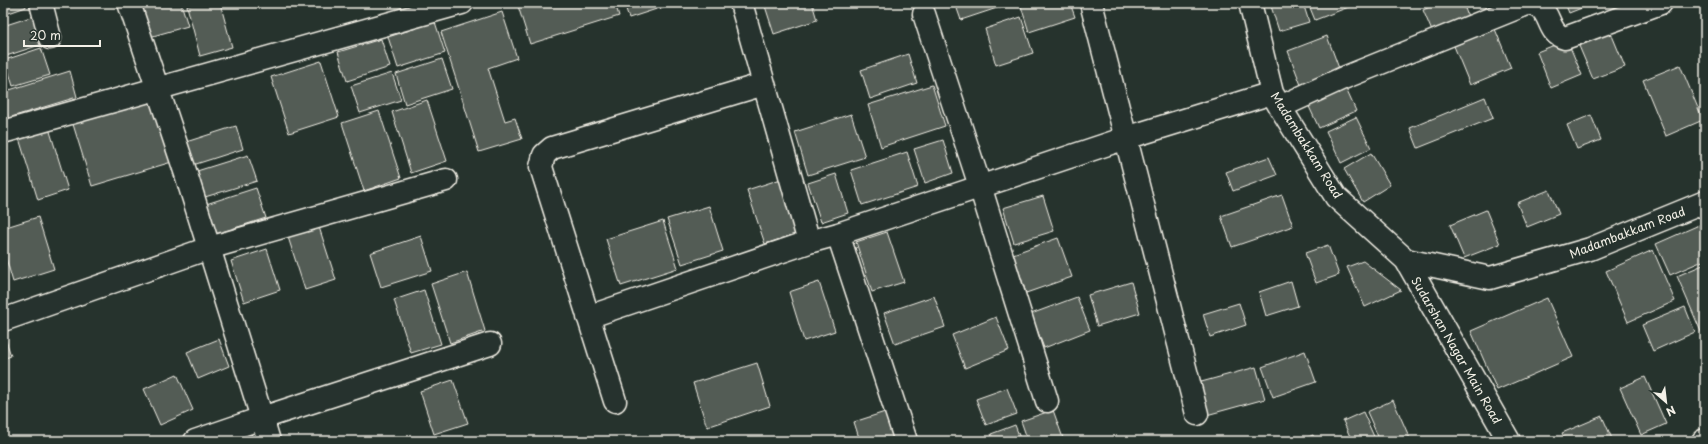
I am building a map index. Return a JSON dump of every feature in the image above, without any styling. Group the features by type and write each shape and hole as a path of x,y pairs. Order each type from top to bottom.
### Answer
{"street":[{"path":"41,3 50,38"},
{"path":"129,3 158,88 269,441"},
{"path":"3,132 462,3"},
{"path":"741,3 809,242"},
{"path":"1091,3 1197,414"},
{"name":"Madambakkam Road","path":"1250,3 1276,100 1336,197 1406,260 1490,278 1590,249 1705,202"},
{"path":"588,317 809,242 838,234 1126,138 1276,100 1341,79 1527,4 1535,4 1544,9 1555,32 1559,37 1565,38 1661,3"},
{"path":"924,14 980,186 1047,401"},
{"path":"615,401 541,167 544,155 552,148 764,84"},
{"path":"3,320 209,248 446,180"},
{"path":"838,234 906,441"},
{"name":"Sudarshan Nagar Main Road","path":"1406,260 1503,439"},
{"path":"194,441 490,344"}],"building":[{"path":"3,3 25,3 26,7 3,15"},
{"path":"149,3 181,3 188,26 146,38 137,7"},
{"path":"197,3 220,3 232,47 200,56 187,6"},
{"path":"527,3 615,3 619,16 530,44 518,6"},
{"path":"624,3 675,3 629,18"},
{"path":"764,3 812,3 817,20 774,34"},
{"path":"955,3 1002,3 1003,6 961,20"},
{"path":"1020,3 1070,3 1075,17 1029,32"},
{"path":"1270,3 1303,3 1309,22 1279,31"},
{"path":"1308,3 1359,3 1315,20"},
{"path":"1439,3 1463,3 1470,22 1434,36 1423,10"},
{"path":"1488,3 1515,3 1491,13"},
{"path":"1565,3 1594,3 1569,13"},
{"path":"502,12 517,58 488,68 505,121 515,118 522,139 479,152 441,32"},
{"path":"34,16 43,44 3,57 3,26"},
{"path":"1021,17 1033,53 996,65 985,29"},
{"path":"435,22 445,53 398,68 388,37"},
{"path":"1495,29 1511,68 1470,85 1454,46"},
{"path":"1611,33 1625,67 1593,79 1579,46"},
{"path":"1327,36 1340,71 1301,85 1288,51"},
{"path":"381,39 390,67 347,81 338,52"},
{"path":"1567,40 1582,75 1551,88 1537,52"},
{"path":"41,48 50,75 13,86 5,60"},
{"path":"908,54 917,83 870,99 861,70"},
{"path":"442,59 452,89 405,104 396,74"},
{"path":"321,61 339,117 289,133 271,77"},
{"path":"1680,65 1703,120 1666,136 1643,80"},
{"path":"70,71 77,97 8,118 3,101 3,92"},
{"path":"392,73 401,100 360,113 351,86"},
{"path":"1342,80 1356,111 1319,128 1305,98"},
{"path":"932,85 945,126 881,147 868,105"},
{"path":"155,94 175,161 92,186 72,121"},
{"path":"1485,97 1493,118 1418,148 1410,128"},
{"path":"427,100 447,161 411,173 392,112"},
{"path":"379,111 401,178 364,191 342,123"},
{"path":"851,114 865,157 808,175 795,132"},
{"path":"1591,115 1601,140 1577,149 1567,125"},
{"path":"1356,117 1371,148 1341,163 1326,131"},
{"path":"48,125 68,190 38,200 18,135"},
{"path":"236,126 243,149 193,165 186,142"},
{"path":"943,140 953,173 925,183 914,149"},
{"path":"907,152 918,187 862,205 851,170"},
{"path":"1371,153 1390,185 1363,202 1344,169"},
{"path":"248,155 257,181 205,197 197,171"},
{"path":"1269,157 1277,175 1233,191 1226,172"},
{"path":"836,174 848,213 821,222 808,183"},
{"path":"781,179 798,233 765,244 747,190"},
{"path":"256,188 266,218 213,235 203,205"},
{"path":"1549,190 1559,214 1527,227 1517,203"},
{"path":"1282,195 1293,226 1232,247 1221,216"},
{"path":"1043,196 1054,231 1014,243 1003,208"},
{"path":"709,206 723,251 682,264 667,219"},
{"path":"1486,210 1500,244 1464,258 1450,225"},
{"path":"38,217 54,269 13,282 3,248 3,228"},
{"path":"663,221 678,268 621,286 606,239"},
{"path":"1699,225 1705,240 1705,260 1670,275 1656,244"},
{"path":"319,227 336,280 305,290 288,237"},
{"path":"887,232 904,282 872,292 856,242"},
{"path":"421,236 432,271 381,287 370,253"},
{"path":"1058,238 1072,277 1026,293 1013,254"},
{"path":"1328,245 1339,275 1316,283 1305,253"},
{"path":"267,249 280,290 244,302 231,261"},
{"path":"1653,250 1675,301 1628,322 1606,271"},
{"path":"1363,261 1401,290 1365,307 1347,267"},
{"path":"1705,264 1705,341 1677,276"},
{"path":"467,272 485,331 450,343 431,284"},
{"path":"1291,281 1298,306 1266,316 1259,292"},
{"path":"819,282 835,331 804,341 789,292"},
{"path":"1131,282 1140,313 1097,326 1088,295"},
{"path":"424,290 441,344 411,353 394,300"},
{"path":"934,296 945,327 895,344 884,313"},
{"path":"1077,297 1090,330 1044,348 1031,314"},
{"path":"1547,298 1573,357 1497,390 1471,331"},
{"path":"1239,303 1246,325 1210,337 1203,314"},
{"path":"1685,307 1695,332 1653,351 1642,325"},
{"path":"996,317 1009,350 965,368 952,335"},
{"path":"3,331 11,356 3,359"},
{"path":"219,339 229,366 198,379 187,352"},
{"path":"1305,351 1316,382 1273,397 1262,367"},
{"path":"757,363 770,406 707,427 693,383"},
{"path":"1256,367 1265,399 1203,416 1194,384"},
{"path":"177,374 193,410 160,425 144,389"},
{"path":"1645,377 1666,424 1641,435 1620,388"},
{"path":"453,380 468,423 434,434 420,391"},
{"path":"1007,388 1017,414 986,425 976,399"},
{"path":"1393,400 1411,441 1380,441 1367,412"},
{"path":"1053,410 1064,441 1028,441 1021,421"},
{"path":"885,412 895,441 860,441 854,422"},
{"path":"1363,412 1376,441 1352,441 1343,421"},
{"path":"1602,416 1613,441 1566,441 1562,433"},
{"path":"248,425 254,441 209,441"},
{"path":"1015,425 1021,441 994,441 991,434"},
{"path":"1313,435 1315,441 1299,441"},
{"path":"986,436 988,441 973,441"}]}
